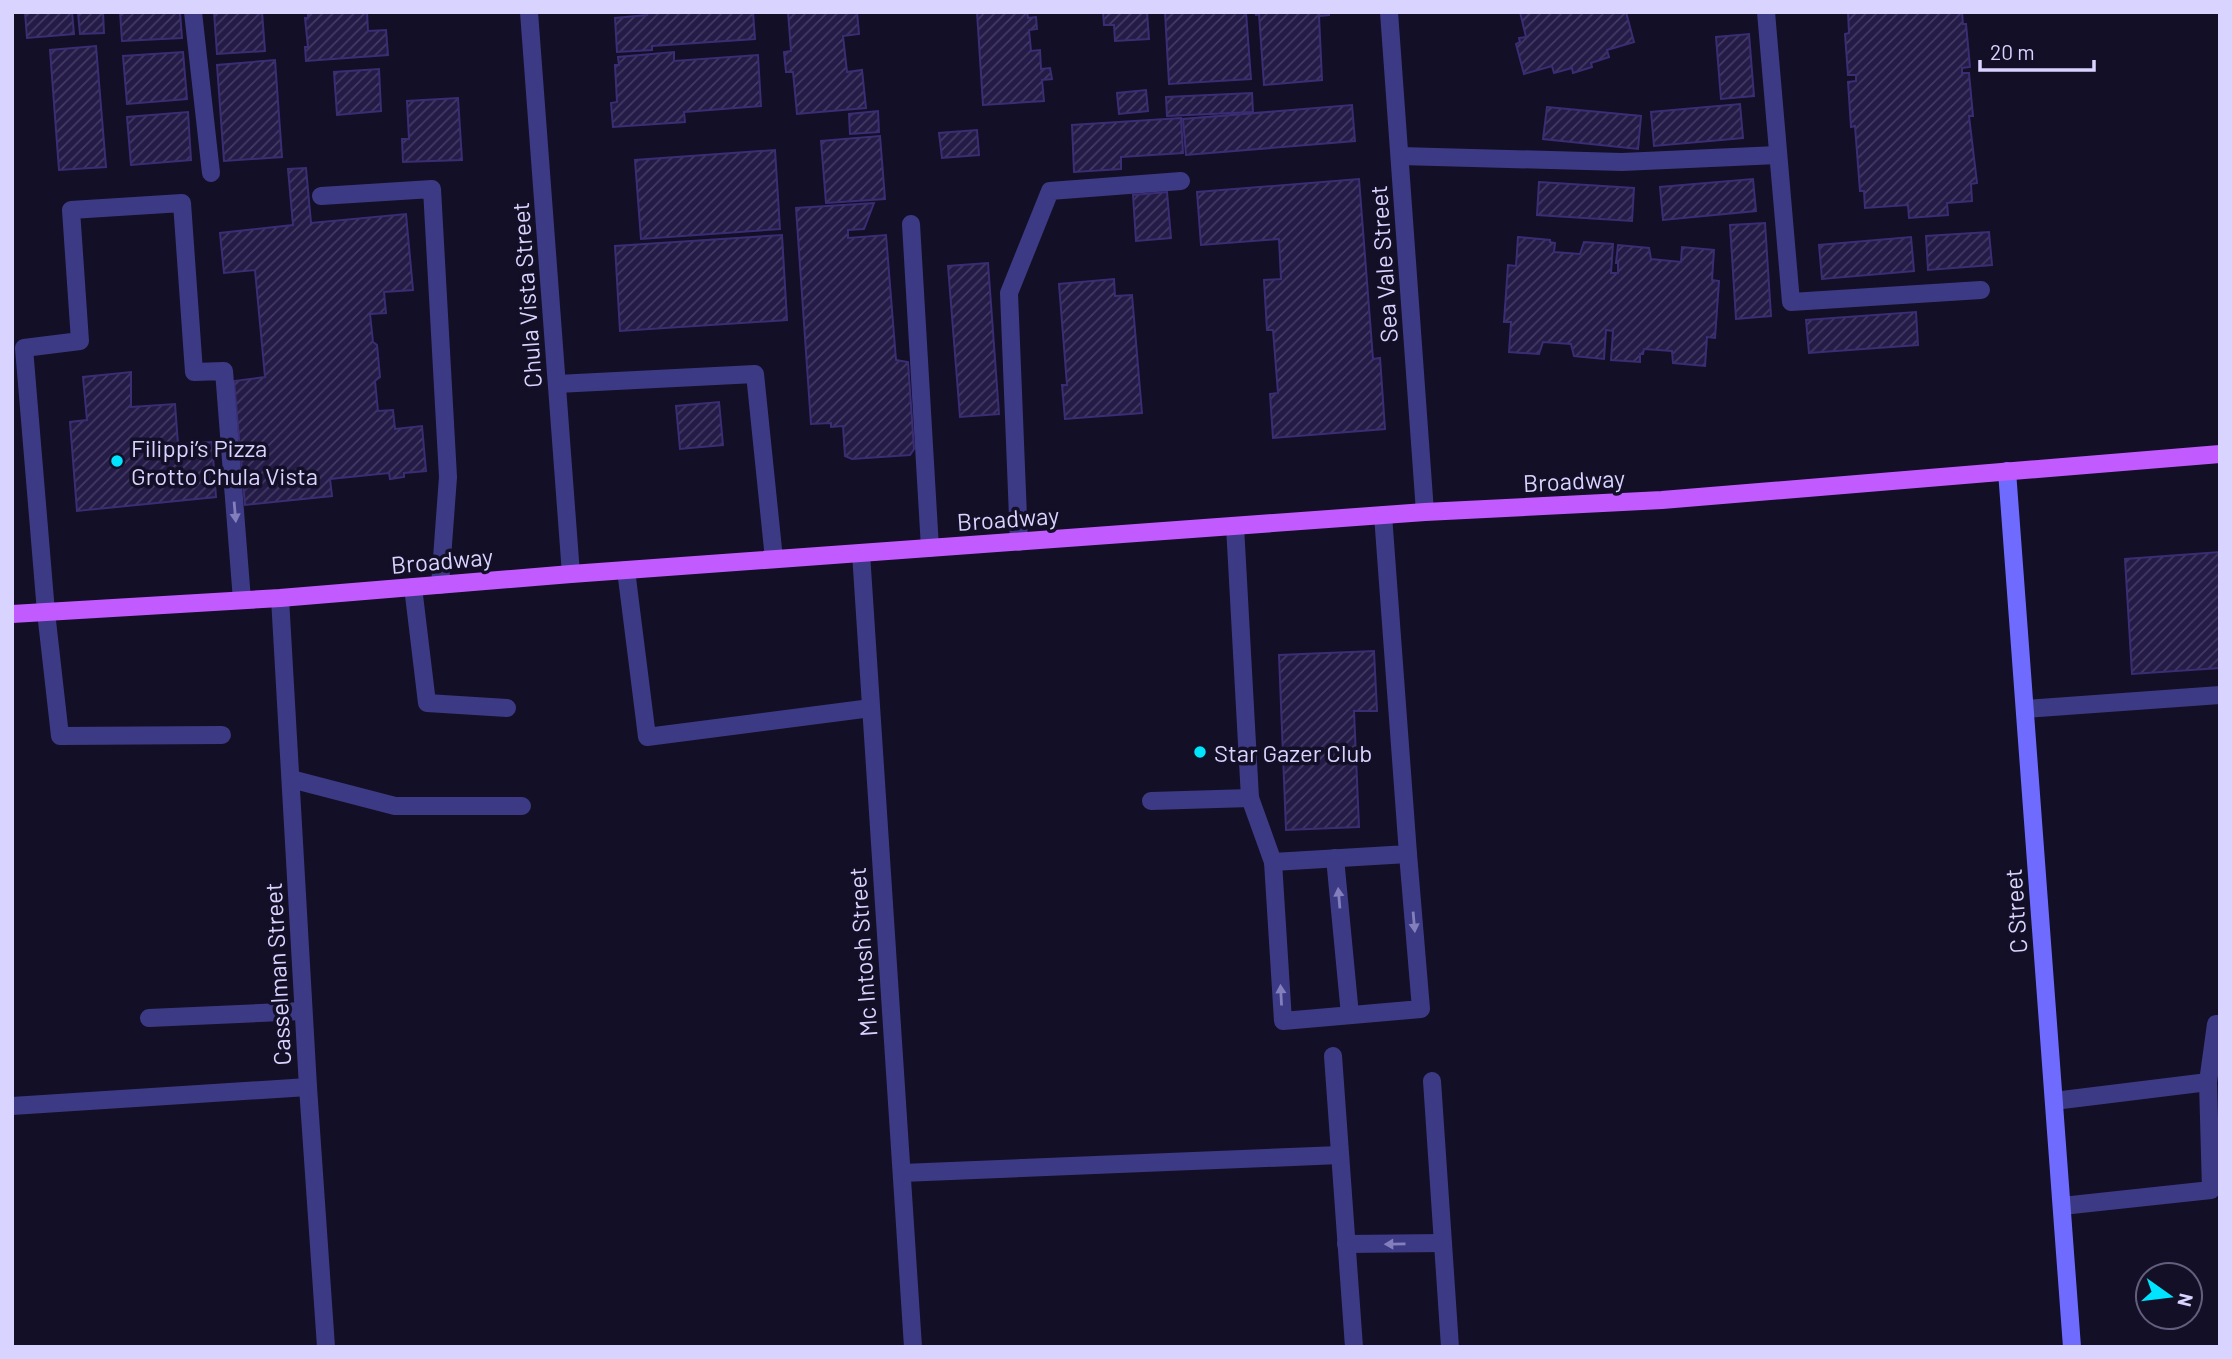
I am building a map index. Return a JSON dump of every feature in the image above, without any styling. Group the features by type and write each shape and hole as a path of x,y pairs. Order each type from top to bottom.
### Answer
{"main road":[{"name":"Broadway","path":"12,614 280,598 571,574 1425,512 1662,500 2220,454"},
{"name":"C Street","path":"2007,471 2072,1347"}],"street":[{"path":"193,12 211,173"},
{"name":"Chula Vista Street","path":"529,12 571,574"},
{"name":"Sea Vale Street","path":"1389,12 1425,512"},
{"path":"1766,12 1791,302 1981,290"},
{"path":"1400,156 1622,162 1778,155"},
{"path":"1019,542 1009,293 1050,191 1181,181"},
{"path":"321,196 432,189 448,477 440,585"},
{"path":"222,735 60,736 18,348 80,341 71,210 182,203 194,372 223,371 242,600"},
{"path":"911,224 930,548"},
{"path":"557,384 755,374 774,559"},
{"path":"1235,526 1250,798 1273,862 1283,1021 1421,1009 1383,515"},
{"name":"Mc Intosh Street","path":"861,553 913,1347"},
{"path":"626,570 648,737 871,708"},
{"path":"413,587 427,703 507,708"},
{"name":"Casselman Street","path":"280,598 303,1011 326,1347"},
{"path":"2025,709 2220,695"},
{"path":"291,779 394,806 522,806"},
{"path":"1151,802 1250,798"},
{"path":"1273,862 1408,854"},
{"path":"1335,858 1350,1015"},
{"path":"149,1018 303,1011"},
{"path":"2062,1206 2211,1190 2208,1082 2216,1024"},
{"path":"1333,1056 1354,1347"},
{"path":"1432,1081 1450,1347"},
{"path":"2054,1101 2208,1082"},
{"path":"12,1107 308,1087"},
{"path":"902,1173 1340,1156"},
{"path":"1346,1244 1443,1243"}],"building":[{"path":"25,12 72,12 74,34 27,38"},
{"path":"103,12 104,33 80,34 78,13"},
{"path":"120,12 180,12 182,38 122,41"},
{"path":"214,12 262,12 265,51 217,54"},
{"path":"308,12 367,12 368,31 386,30 388,55 306,61 305,47 308,47 305,18 308,18"},
{"path":"647,12 753,12 755,39 652,46 652,50 617,52 615,18 647,15"},
{"path":"788,12 857,12 859,34 843,36 847,72 862,70 866,108 797,114 793,72 786,72 784,52 791,51"},
{"path":"977,12 1027,12 1028,18 1036,17 1037,29 1029,30 1031,51 1040,50 1041,69 1050,68 1052,79 1042,80 1044,101 983,105"},
{"path":"1103,12 1147,12 1149,39 1115,41 1114,25 1104,25"},
{"path":"1165,12 1246,12 1251,79 1169,84"},
{"path":"1255,12 1329,12 1329,15 1319,16 1322,80 1264,85 1259,14 1256,15"},
{"path":"1520,12 1626,12 1634,42 1607,50 1609,57 1591,63 1592,67 1573,73 1572,68 1554,73 1552,66 1524,74 1516,44 1520,42 1519,38 1526,37"},
{"path":"1848,12 1962,12 1963,24 1966,24 1970,67 1962,68 1962,73 1969,73 1973,116 1969,116 1977,183 1971,184 1972,201 1947,203 1948,215 1909,218 1908,205 1865,208 1864,191 1860,191 1855,126 1851,127 1848,82 1856,81 1856,75 1848,75 1845,34 1849,33"},
{"path":"1749,34 1754,96 1721,99 1716,37"},
{"path":"96,46 106,167 59,170 50,50"},
{"path":"183,52 187,99 127,104 123,56"},
{"path":"674,52 674,61 758,55 761,106 684,112 685,122 613,127 611,103 617,102 615,65 619,65 618,57"},
{"path":"275,60 282,157 224,161 217,65"},
{"path":"379,69 381,111 337,115 334,72"},
{"path":"1146,90 1148,111 1119,114 1117,93"},
{"path":"1252,93 1253,112 1167,116 1166,97"},
{"path":"458,98 462,160 403,162 402,139 409,139 407,101"},
{"path":"1740,104 1743,138 1654,146 1651,112"},
{"path":"1352,105 1355,141 1186,155 1183,119"},
{"path":"1547,107 1641,116 1638,149 1543,139"},
{"path":"878,111 879,132 850,134 849,114"},
{"path":"188,112 191,160 131,165 127,117"},
{"path":"1181,118 1183,153 1121,157 1121,169 1074,172 1072,125"},
{"path":"977,130 979,155 942,158 939,133"},
{"path":"880,136 885,199 826,203 821,141"},
{"path":"775,150 780,229 641,239 635,160"},
{"path":"306,168 311,223 406,214 413,290 384,292 386,313 370,314 380,377 375,381 378,411 393,410 395,429 422,426 426,471 404,473 404,477 390,479 389,473 330,479 332,496 245,505 234,381 265,377 255,270 224,273 220,233 293,225 288,169"},
{"path":"1359,179 1373,359 1380,358 1385,429 1273,438 1270,394 1278,393 1273,330 1267,330 1264,280 1281,279 1279,239 1201,245 1197,192"},
{"path":"1753,179 1756,211 1663,220 1660,187"},
{"path":"1539,182 1634,188 1632,221 1537,215"},
{"path":"1167,192 1171,238 1136,241 1133,195"},
{"path":"874,203 864,229 848,230 848,238 886,235 896,360 908,362 914,449 910,455 852,459 845,456 843,426 831,427 831,423 811,424 796,208"},
{"path":"1765,223 1771,316 1736,319 1730,225"},
{"path":"1989,232 1992,265 1928,270 1926,236"},
{"path":"782,235 787,320 620,331 615,246"},
{"path":"1518,237 1550,240 1555,243 1554,252 1580,254 1584,242 1613,244 1611,273 1618,273 1618,245 1649,248 1651,259 1681,262 1682,247 1714,250 1712,280 1719,281 1715,338 1707,337 1705,366 1673,363 1672,351 1644,349 1643,354 1640,354 1640,362 1611,360 1613,331 1606,330 1604,359 1574,356 1571,344 1543,342 1539,354 1509,352 1511,322 1504,322 1508,265 1516,266"},
{"path":"1911,237 1914,271 1822,279 1819,245"},
{"path":"988,263 999,414 960,417 948,266"},
{"path":"1114,279 1115,296 1132,295 1142,413 1065,419 1062,385 1067,385 1059,284"},
{"path":"1916,312 1918,345 1809,353 1806,320"},
{"path":"131,372 131,407 175,404 178,444 212,442 216,497 77,511 70,422 87,420 83,377"},
{"path":"719,402 723,445 680,449 676,406"},
{"path":"2220,552 2220,668 2132,674 2125,559"},
{"path":"1374,651 1377,711 1354,711 1359,827 1286,830 1279,655"}],"place":[{"name":"Filippi’s Pizza Grotto Chula Vista","path":"117,461"},
{"name":"Star Gazer Club","path":"1200,752"}]}
